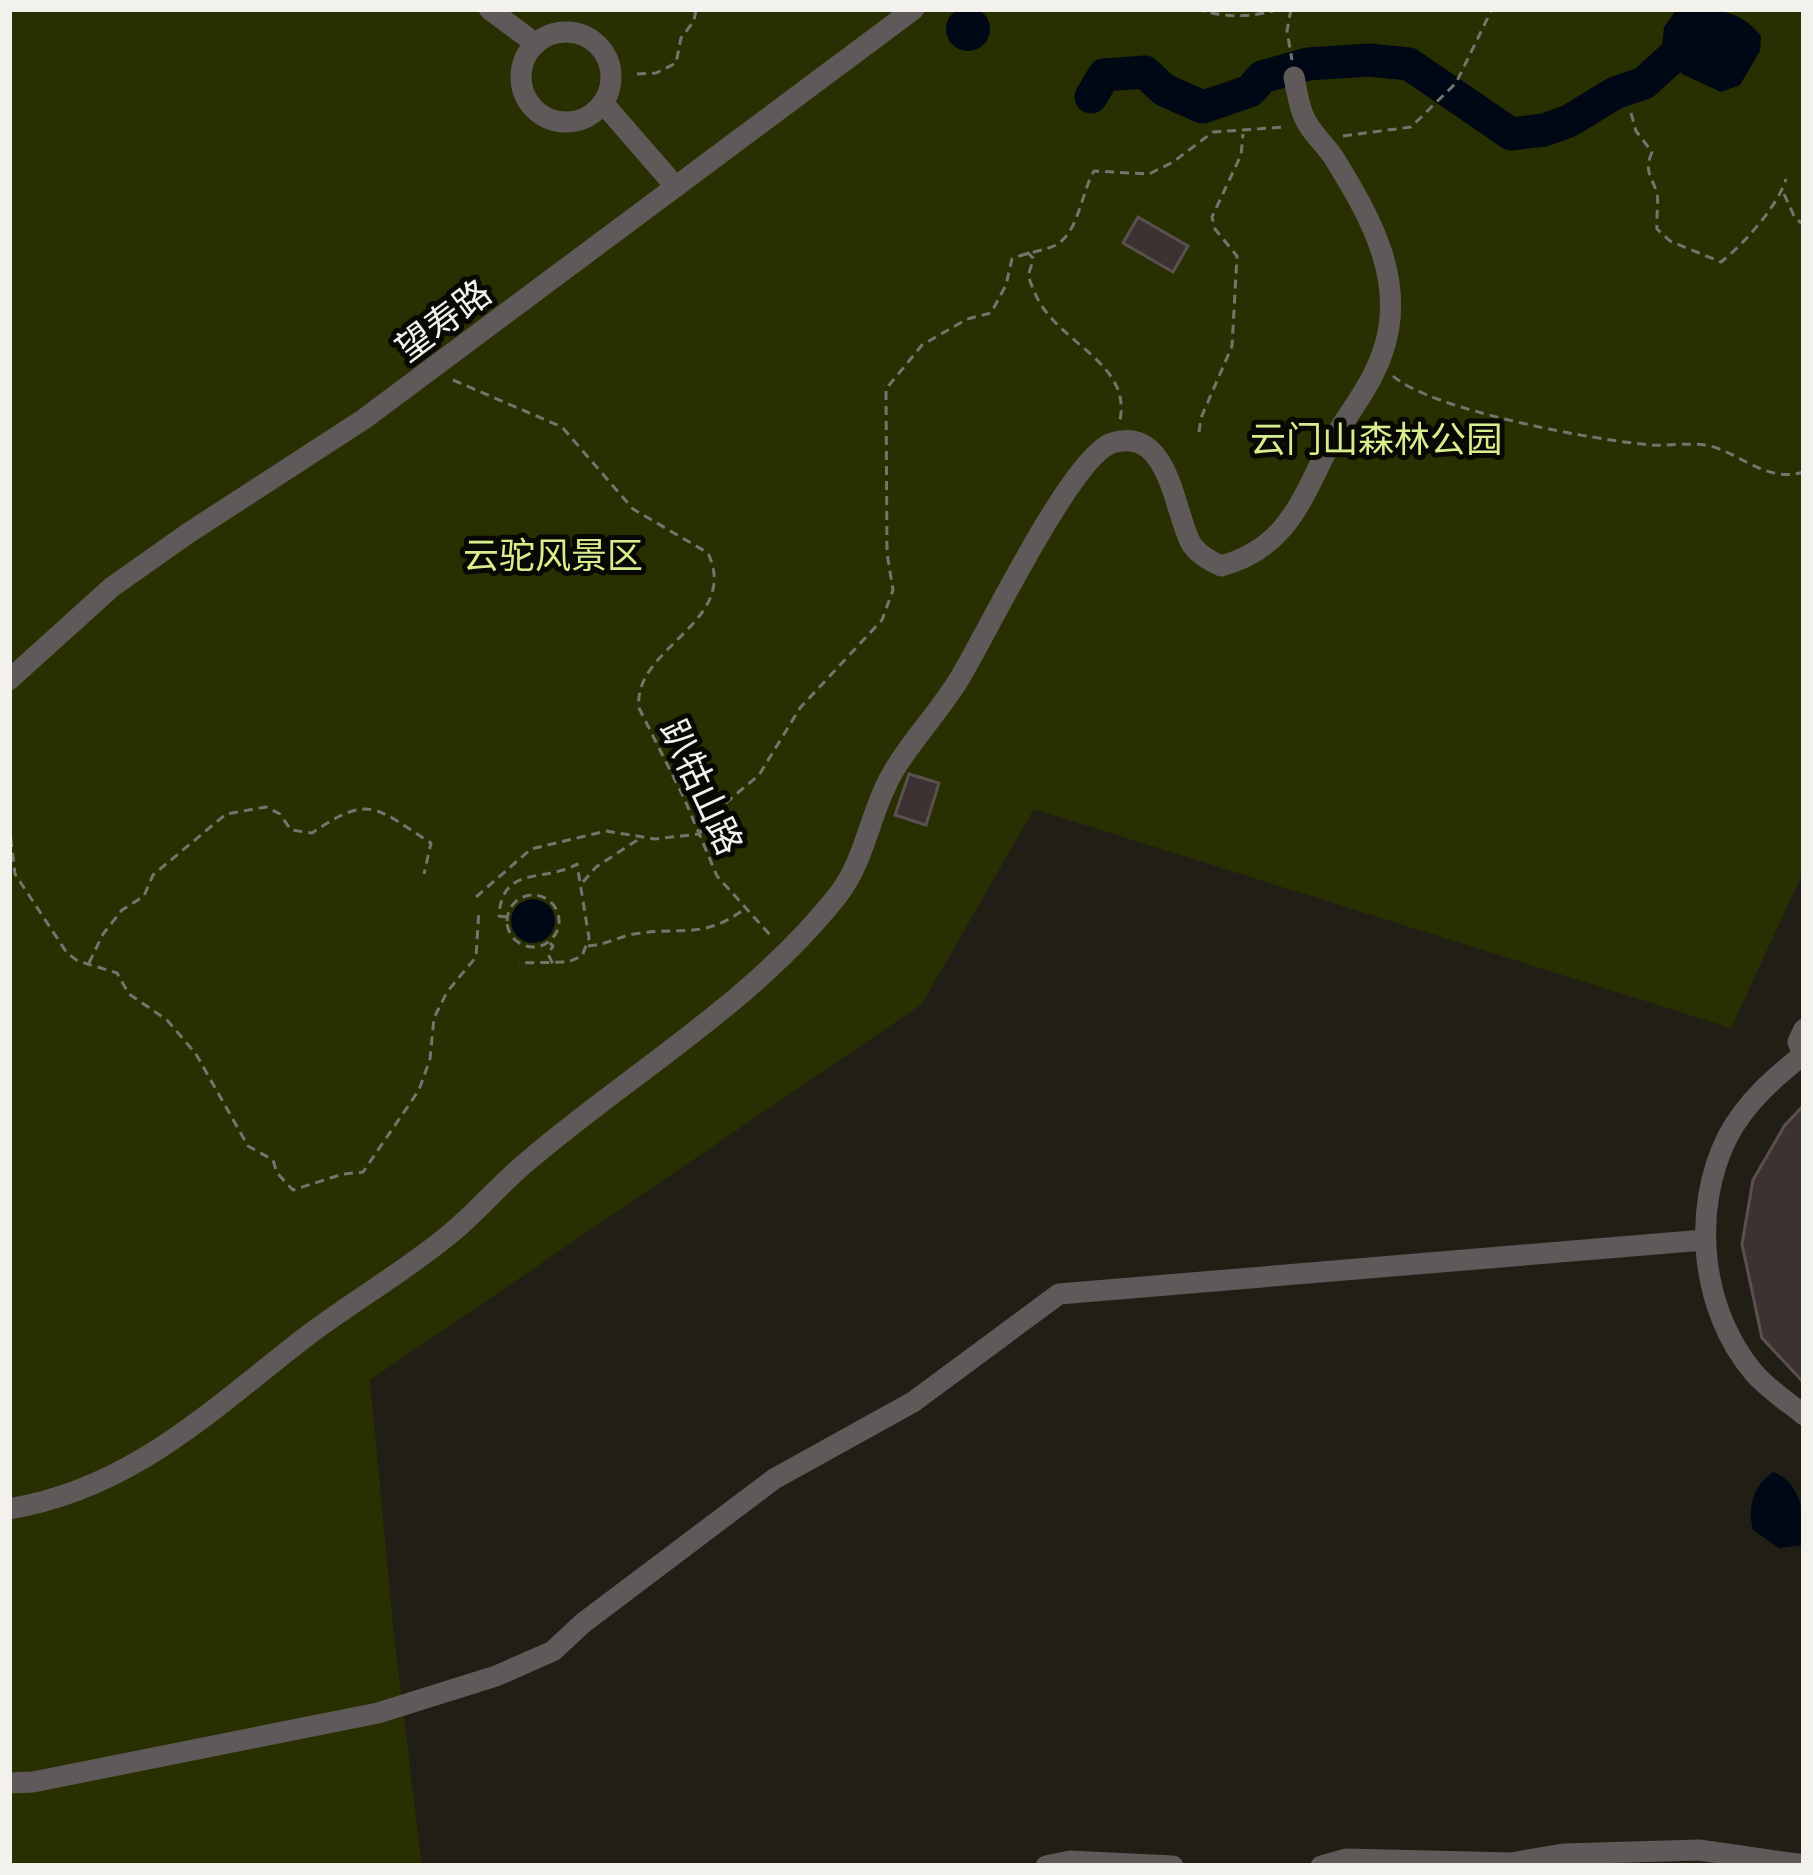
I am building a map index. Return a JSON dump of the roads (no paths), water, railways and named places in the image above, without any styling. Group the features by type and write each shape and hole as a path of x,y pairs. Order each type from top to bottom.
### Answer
{"street":[{"path":"489,9 536,44"},
{"name":"望寿路","path":"9,680 112,587 364,419 914,9"},
{"path":"570,32 595,42 610,64 609,91 603,103 580,121 565,123 537,113 521,88 520,73 536,44 556,33 570,32"},
{"path":"9,1509 42,1504 76,1490 184,1435 303,1339 447,1236 526,1161 702,1024 785,950 843,890 891,775 961,676 1018,569 1080,469 1108,444 1127,441 1149,450 1166,471 1191,544 1221,566 1244,560 1274,540 1290,522 1382,357 1390,327 1390,274 1351,188 1305,120 1292,66"},
{"path":"603,103 676,187"},
{"path":"1804,1029 1798,1042 1803,1055 1761,1090 1729,1135 1709,1186 1704,1240 1718,1311 1754,1372 1804,1415"},
{"path":"9,1783 34,1782 378,1713 496,1676 553,1651 583,1623 774,1480 913,1402 1059,1294 1704,1240"},
{"path":"1321,1866 1346,1859 1511,1862 1563,1854 1699,1850 1804,1865"},
{"path":"1046,1866 1070,1862 1173,1866"}],"waterway":[{"path":"1091,97 1104,75 1145,72 1164,90 1203,107 1250,91 1262,77 1308,64 1369,60 1409,64 1511,134 1569,121 1615,93 1644,83 1677,53"}],"park label":[{"name":"云门山森林公园","path":"1376,439"},
{"name":"云驼风景区","path":"553,555"}]}
